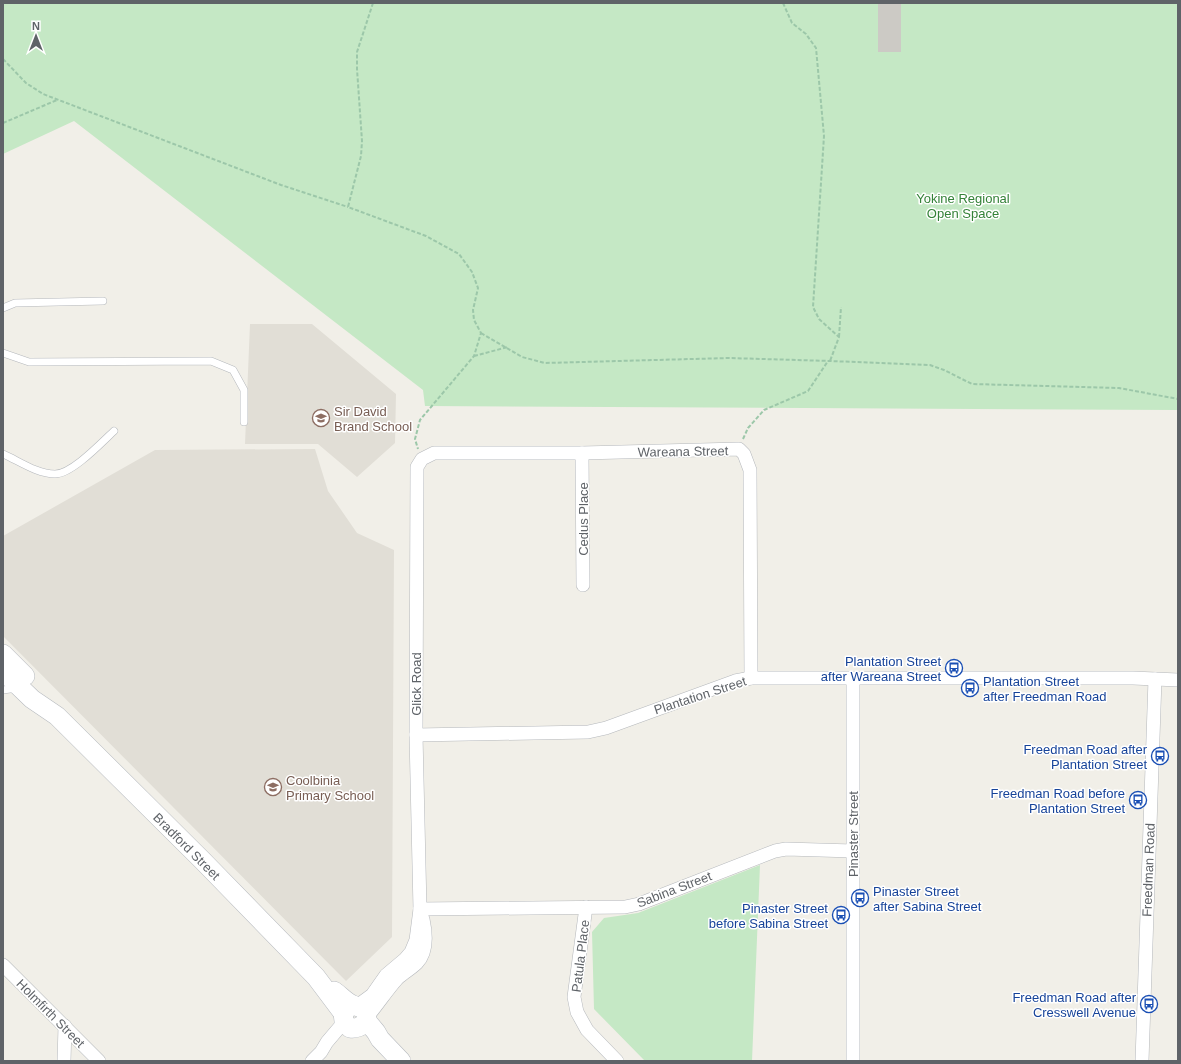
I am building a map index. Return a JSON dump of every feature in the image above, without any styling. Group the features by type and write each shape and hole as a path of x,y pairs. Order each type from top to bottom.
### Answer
{"street":[{"name":"Wareana Street","path":"422,459 434,453 582,453 739,449 744,454 750,470 751,678"},
{"name":"Cedus Place","path":"582,453 583,586"},
{"name":"Glick Road","path":"316,1056 332,1046 355,1018 386,975 411,952 416,940 420,909 416,735 417,467 422,459"},
{"name":"Bradford Street","path":"3,654 41,692 56,716"},
{"name":"Bradford Street","path":"3,671 11,689 32,699 56,716 203,861 355,1018 376,1032 380,1039 401,1061"},
{"name":"Plantation Street","path":"416,735 588,732 606,728 735,681 751,678 1178,680"},
{"name":"Pinaster Street","path":"853,679 853,1061"},
{"name":"Freedman Road","path":"1142,1061 1156,679"},
{"name":"Sabina Street","path":"420,909 624,907 639,904 775,851 786,849 853,850"},
{"name":"Patula Place","path":"586,907 574,997 577,1012 587,1030 617,1061"},
{"name":"Holmfirth Street","path":"3,965 99,1061"},
{"path":"64,1026 64,1061"}],"lane":[{"path":"3,308 15,302 103,301"},
{"path":"3,352 29,362 211,361 233,370 244,390 244,422"},
{"path":"3,454 41,471 56,474 69,470 114,431"}],"path":[{"path":"348,207 361,156 362,141 357,52 373,3"},
{"path":"783,3 792,23 806,34 816,48 824,136 813,307 819,319 839,337"},
{"path":"3,59 26,83 43,94 281,185 348,207 426,236 459,254 472,272 478,288 473,310 474,320 481,333 508,347 522,357 545,363 729,358 930,365 944,370 972,384 1119,388 1178,399"},
{"path":"3,123 58,99"},
{"path":"739,449 748,428 764,410 808,391 829,361 839,337 841,307"},
{"path":"422,459 415,439 420,420 474,356 481,333"},
{"path":"474,356 508,347"}],"shaded area":[{"name":"Sir David Brand School","path":"250,324 312,324 396,394 395,443 357,477 318,444 245,444"},
{"name":"Coolbinia Primary School","path":"315,449 328,491 357,533 394,550 392,937 346,981 3,636 3,536 155,450"}],"green space":[{"name":"Yokine Regional Open Space","path":"3,3 1178,3 1178,410 425,406 423,390 74,121 3,154"},
{"path":"760,865 752,1061 645,1061 594,1009 592,932 604,918 638,913"}],"building":[{"path":"878,3 901,3 901,52 878,52"}],"place":[{"name":"Sir David Brand School","path":"321,418"},
{"name":"Plantation Street after Wareana Street","path":"954,668"},
{"name":"Plantation Street after Freedman Road","path":"970,688"},
{"name":"Freedman Road after Plantation Street","path":"1160,756"},
{"name":"Coolbinia Primary School","path":"273,787"},
{"name":"Freedman Road before Plantation Street","path":"1138,800"},
{"name":"Pinaster Street after Sabina Street","path":"860,898"},
{"name":"Pinaster Street before Sabina Street","path":"841,915"},
{"name":"Freedman Road after Cresswell Avenue","path":"1149,1004"}]}
